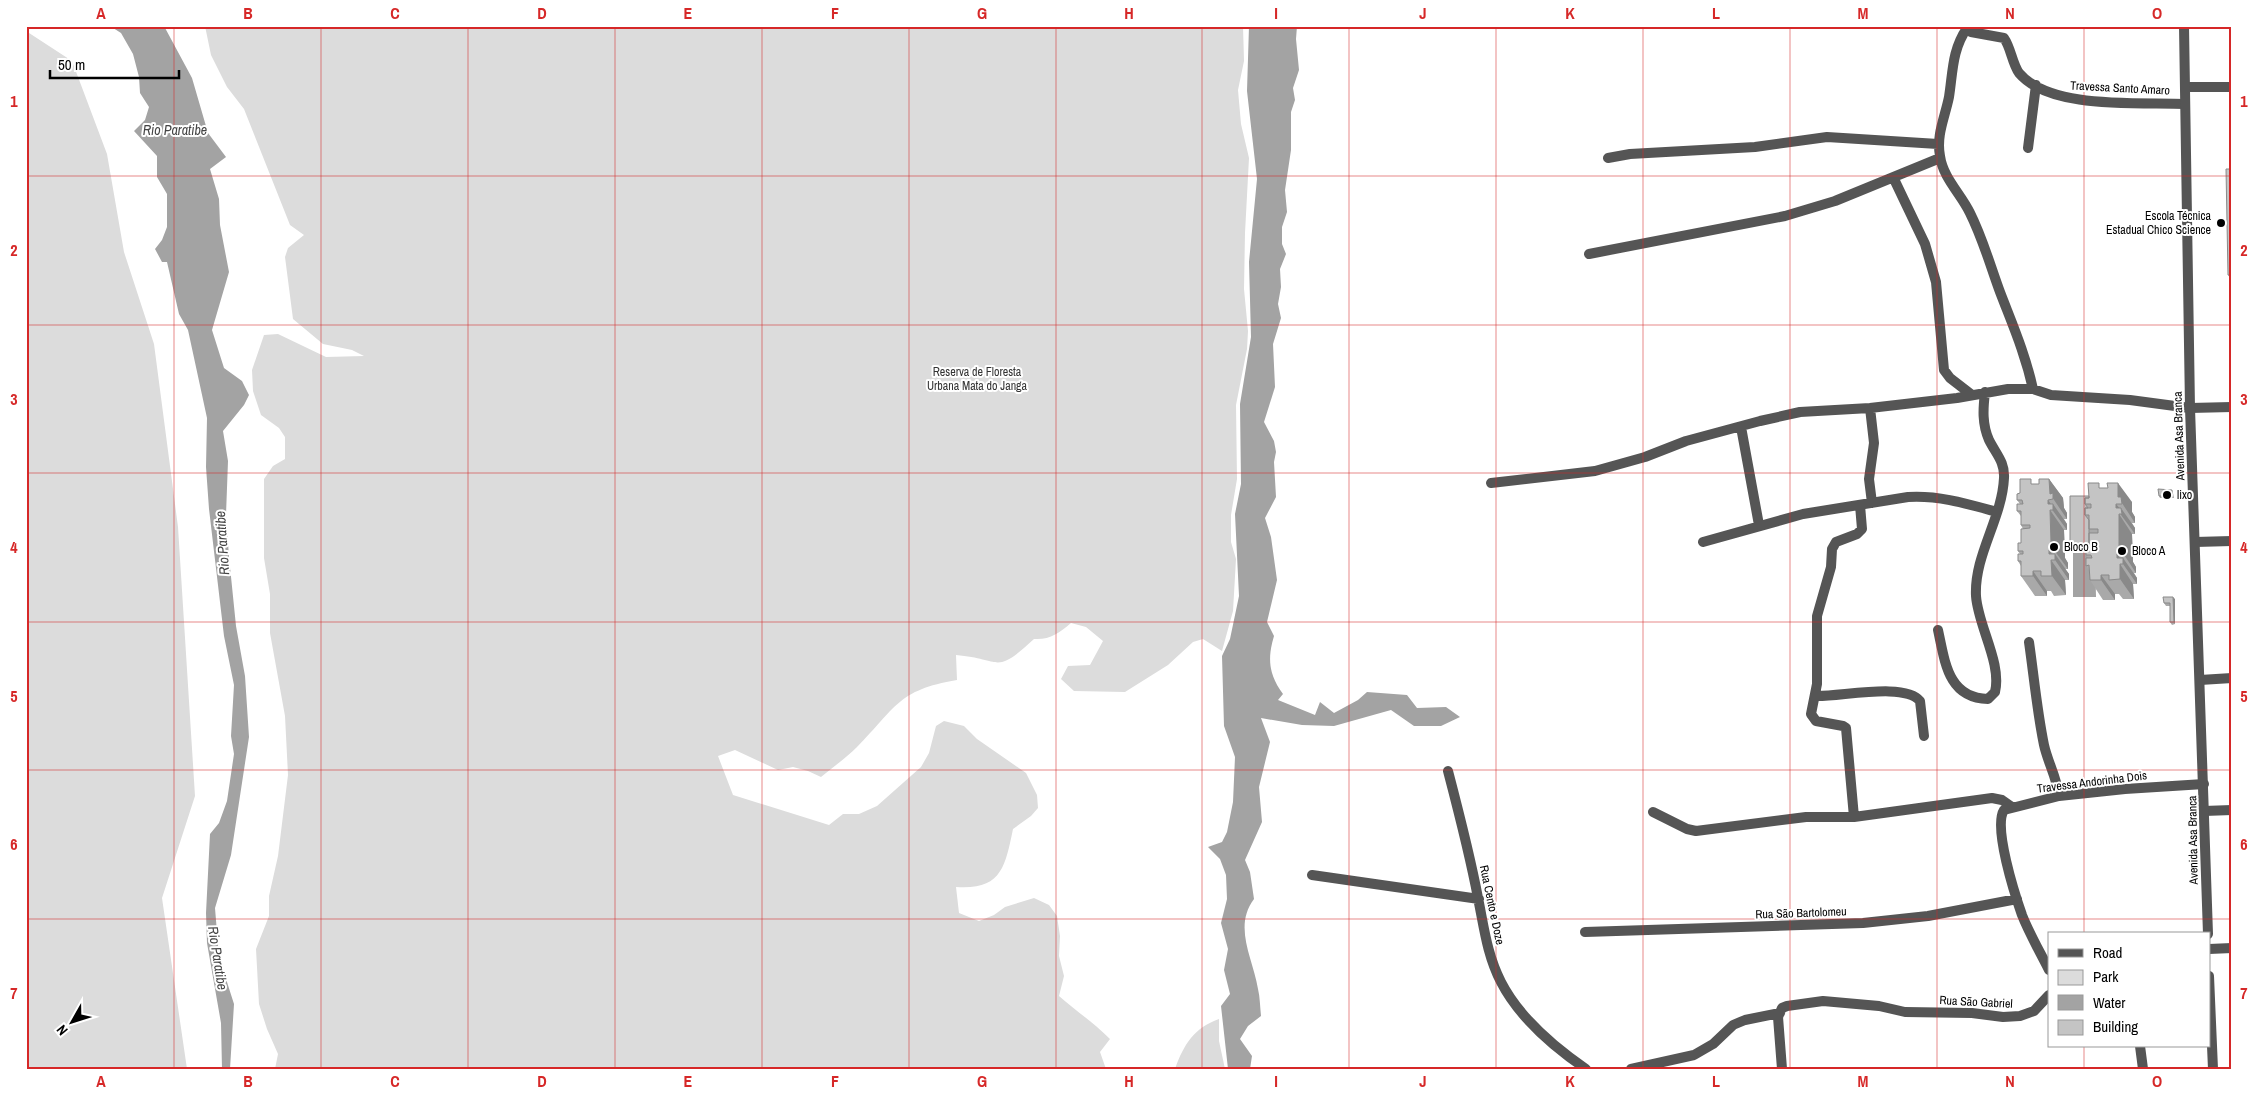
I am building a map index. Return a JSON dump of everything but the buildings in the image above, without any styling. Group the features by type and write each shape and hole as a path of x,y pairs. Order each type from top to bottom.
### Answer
{"street":[{"name":"Avenida Asa Branca","path":"2184,26 2190,408 2208,932"},
{"path":"1967,27 1954,53 1949,97 1938,144 1940,158 1946,174 1970,211 1986,247 2000,291 2025,355 2033,389"},
{"name":"Travessa Santo Amaro","path":"1967,27 1971,32 2004,38 2020,73 2036,85 2059,96 2080,100 2185,104"},
{"path":"2028,148 2036,85"},
{"path":"2185,87 2232,87"},
{"path":"1608,158 1630,154 1763,146 1827,137 1938,144"},
{"path":"1589,254 1785,216 1835,201 1940,158"},
{"path":"1894,178 1925,244 1936,282 1944,370 1950,378 1972,395"},
{"path":"1491,483 1595,471 1645,457 1686,441 1800,412 1870,408 2008,389 2033,389 2051,395 2130,400 2190,408 2232,407"},
{"path":"1938,630 1948,670 1954,682 1968,695 1988,699 1996,692 1997,679 1976,595 1980,561 2001,502 2004,467 1985,428 1982,412 1985,392"},
{"path":"1870,408 1874,443 1869,479 1872,503"},
{"path":"1741,427 1759,525"},
{"path":"1703,542 1759,525 1834,508 1908,498 1934,497 1997,512"},
{"path":"1854,817 1846,728 1814,720 1811,714 1816,696 1817,616 1826,587 1832,549 1836,542 1857,534 1862,529 1860,505"},
{"path":"2195,542 2232,541"},
{"path":"2029,642 2036,706 2045,748 2058,783 2059,796"},
{"path":"2200,680 2232,678"},
{"path":"1816,696 1879,692 1910,693 1920,701 1924,736"},
{"name":"Rua Cento e Doze","path":"1448,771 1479,899 1485,940 1502,983 1520,1009 1545,1036 1586,1069"},
{"name":"Travessa Andorinha Dois","path":"2012,807 2059,796 2125,789 2204,784"},
{"path":"1653,812 1687,829 1696,831 1806,817 1854,817 1992,798 2002,800 2012,807"},
{"path":"2012,807 2004,810 2001,820 2002,837 2022,916 2048,968"},
{"path":"2204,811 2232,810"},
{"path":"1312,875 1479,899"},
{"name":"Rua São Bartolomeu","path":"1585,932 1863,923 1928,916 2017,899"},
{"path":"2210,949 2232,948"},
{"name":"Rua São Gabriel","path":"1779,1017 1787,1006 1823,1001 1879,1006 1894,1010 2020,1016 2034,1012 2048,996"},
{"path":"2210,999 2213,1069"},
{"path":"1631,1069 1694,1055 1713,1044 1739,1022 1779,1017 1782,1069"},
{"path":"2140,1048 2143,1069"}],"green space":[{"name":"Reserva de Floresta Urbana Mata do Janga","path":"205,26 1243,26 1244,61 1238,90 1241,124 1249,158 1244,289 1248,331 1247,349 1236,405 1237,479 1231,515 1231,542 1236,559 1233,611 1222,651 1203,639 1193,642 1168,665 1125,692 1074,691 1061,679 1068,666 1090,665 1103,641 1086,627 1071,623 1054,635 1034,639 1012,658 1004,661 998,662 956,655 957,680 937,684 909,695 890,711 853,751 821,777 793,767 778,770 735,750 718,756 733,795 829,825 843,814 859,814 877,806 921,767 929,753 936,726 944,721 964,726 977,739 1026,773 1037,795 1038,808 1031,816 1013,829 1003,865 992,880 983,885 956,887 959,913 979,921 994,915 1005,907 1034,898 1049,905 1057,916 1060,936 1059,956 1064,976 1059,996 1110,1039 1100,1052 1106,1069 275,1069 278,1054 259,1004 256,949 269,916 269,896 278,856 288,775 285,716 270,633 270,594 264,558 264,479 273,466 285,459 285,437 279,428 261,415 253,391 252,370 264,335 278,334 326,357 364,356 352,350 323,344 293,319 285,257 288,248 304,235 290,225 244,109 227,87 211,55"},
{"path":"26,31 72,61 107,154 124,252 154,344 178,527 195,796 162,898 187,1069 26,1069"},
{"path":"1219,1019 1219,1041 1225,1069 1175,1069 1182,1052 1196,1032"}],"water":[{"name":"Rio Paratibe","path":"110,26 164,26 192,78 208,133 226,157 210,169 219,199 220,225 229,272 212,330 224,368 242,381 249,395 244,405 223,431 228,461 226,515 229,557 236,626 245,676 249,737 231,855 215,908 219,957 234,1004 230,1069 222,1069 221,1023 207,943 206,913 210,834 219,823 227,801 234,754 231,736 234,685 224,636 209,509 206,467 207,418 188,330 179,314 167,262 162,262 155,249 162,240 167,227 167,194 157,177 157,156 134,131 145,120 149,107 140,93 139,77 133,54 121,33"},
{"path":"1249,26 1297,26 1296,39 1299,70 1293,88 1295,100 1291,112 1291,150 1285,190 1287,212 1282,227 1282,244 1286,254 1280,269 1281,287 1278,304 1281,318 1273,344 1275,387 1264,422 1274,441 1276,452 1274,462 1276,497 1265,518 1271,537 1277,580 1267,622 1274,636 1270,652 1272,673 1283,694 1278,700 1315,715 1320,702 1334,713 1358,700 1367,692 1407,695 1417,708 1446,707 1460,717 1441,726 1414,726 1391,710 1334,726 1302,725 1261,718 1270,742 1259,787 1262,822 1245,860 1250,872 1254,899 1245,921 1245,932 1246,943 1259,992 1261,1016 1248,1026 1240,1039 1252,1056 1250,1069 1228,1069 1221,1006 1230,994 1224,970 1228,949 1221,923 1227,899 1226,875 1220,859 1208,847 1222,842 1227,832 1233,802 1235,757 1224,726 1222,656 1230,639 1239,596 1235,514 1241,484 1240,404 1251,337 1249,262 1257,179 1247,91"},
{"path":"2073,553 2095,553 2096,597 2073,597"}],"place":[{"name":"Escola Técnica Estadual Chico Science","path":"2221,223"},
{"name":"lixo","path":"2167,495"},
{"name":"Bloco B","path":"2054,547"},
{"name":"Bloco A","path":"2122,551"}]}
